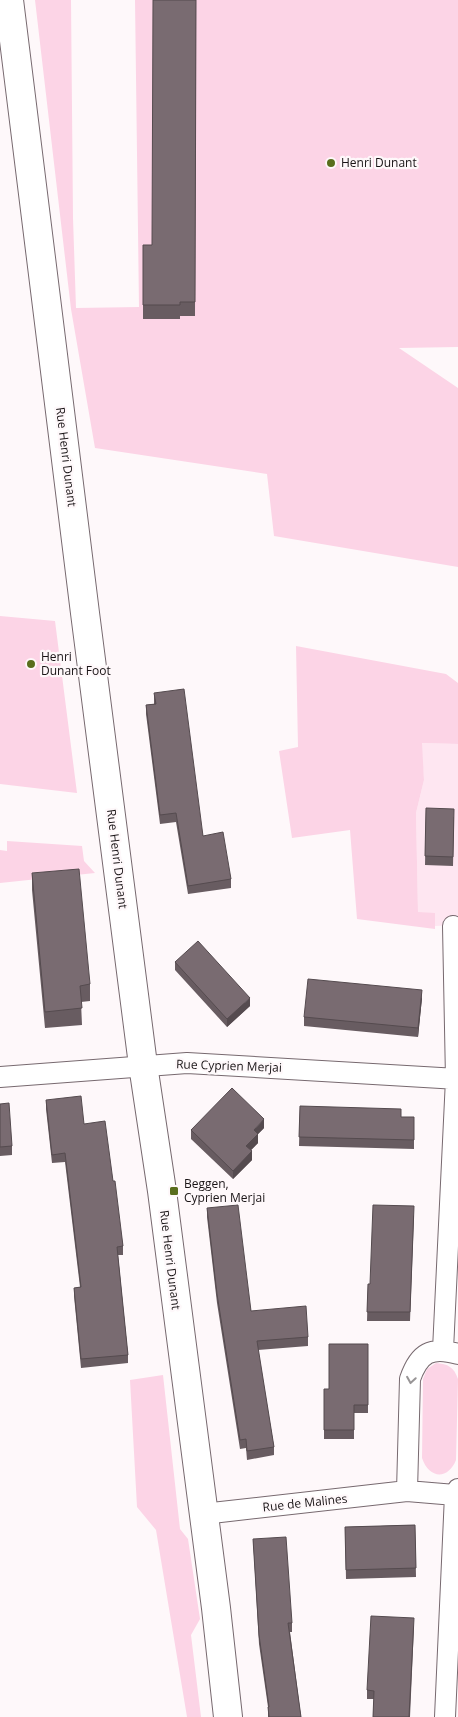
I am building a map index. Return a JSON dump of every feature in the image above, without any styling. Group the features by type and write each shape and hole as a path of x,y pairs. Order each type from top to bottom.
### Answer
{"main road":[{"name":"Rue Henri Dunant","path":"9,0 143,1065 162,1191 216,1608 228,1717"}],"street":[{"path":"407,1491 410,1379 416,1364 428,1353 450,1352 457,1079 453,926"},
{"name":"Rue Cyprien Merjai","path":"0,1077 187,1063 457,1079"},
{"name":"Rue de Malines","path":"203,1514 407,1491 456,1492"},
{"path":"445,1717 456,1492"}],"shaded area":[{"path":"35,0 71,0 73,218 76,308 139,307 135,0 458,0 458,347 399,348 458,388 458,567 274,536 267,474 95,448 71,309"},
{"name":"Henri Dunant Foot","path":"0,616 55,621 77,793 0,784"},
{"path":"296,646 446,674 458,683 458,744 422,743 424,780 416,813 418,912 435,913 435,929 357,919 350,830 292,838 279,751 298,747"},
{"path":"421,743 458,744 458,925 435,926 435,913 418,913 416,813 424,780"},
{"path":"7,841 82,846 84,861 95,873 0,883 0,850 7,851"},
{"path":"436,1363 450,1367 458,1379 456,1460 453,1467 444,1474 434,1473 429,1470 422,1458 423,1379 427,1369"},
{"path":"163,1375 180,1529 188,1539 200,1619 191,1635 201,1717 187,1717 156,1530 137,1507 130,1380"}],"building":[{"path":"153,0 196,0 195,302 180,302 180,305 143,305 143,245 152,245"},
{"path":"184,689 203,836 223,832 231,879 188,886 176,813 160,815 146,705 156,704 154,693"},
{"path":"426,808 454,809 453,857 425,856"},
{"path":"79,869 90,984 80,986 82,1008 45,1012 32,873"},
{"path":"198,941 250,998 227,1019 175,962"},
{"path":"308,979 422,990 418,1028 304,1017"},
{"path":"232,1088 264,1119 254,1130 258,1134 246,1146 252,1151 233,1171 191,1130"},
{"path":"81,1096 84,1124 105,1121 123,1246 117,1247 128,1355 81,1359 74,1288 81,1287 65,1153 52,1155 46,1100"},
{"path":"9,1103 12,1146 0,1147 0,1104"},
{"path":"300,1106 401,1109 401,1117 414,1117 414,1140 299,1137"},
{"path":"238,1205 251,1311 306,1306 308,1337 257,1341 274,1447 247,1451 246,1439 240,1440 217,1294 207,1208"},
{"path":"373,1205 414,1206 410,1312 367,1312"},
{"path":"329,1344 368,1344 368,1405 354,1405 354,1430 324,1430 324,1389 329,1389"},
{"path":"415,1525 416,1568 346,1570 345,1527"},
{"path":"286,1537 292,1623 288,1623 301,1717 269,1717 259,1635 253,1539"},
{"path":"371,1616 414,1618 409,1717 373,1717 374,1691 367,1690"}],"place":[{"name":"Henri Dunant","path":"331,163"},
{"name":"Henri Dunant Foot","path":"31,664"},
{"name":"Beggen, Cyprien Merjai","path":"174,1191"}]}
